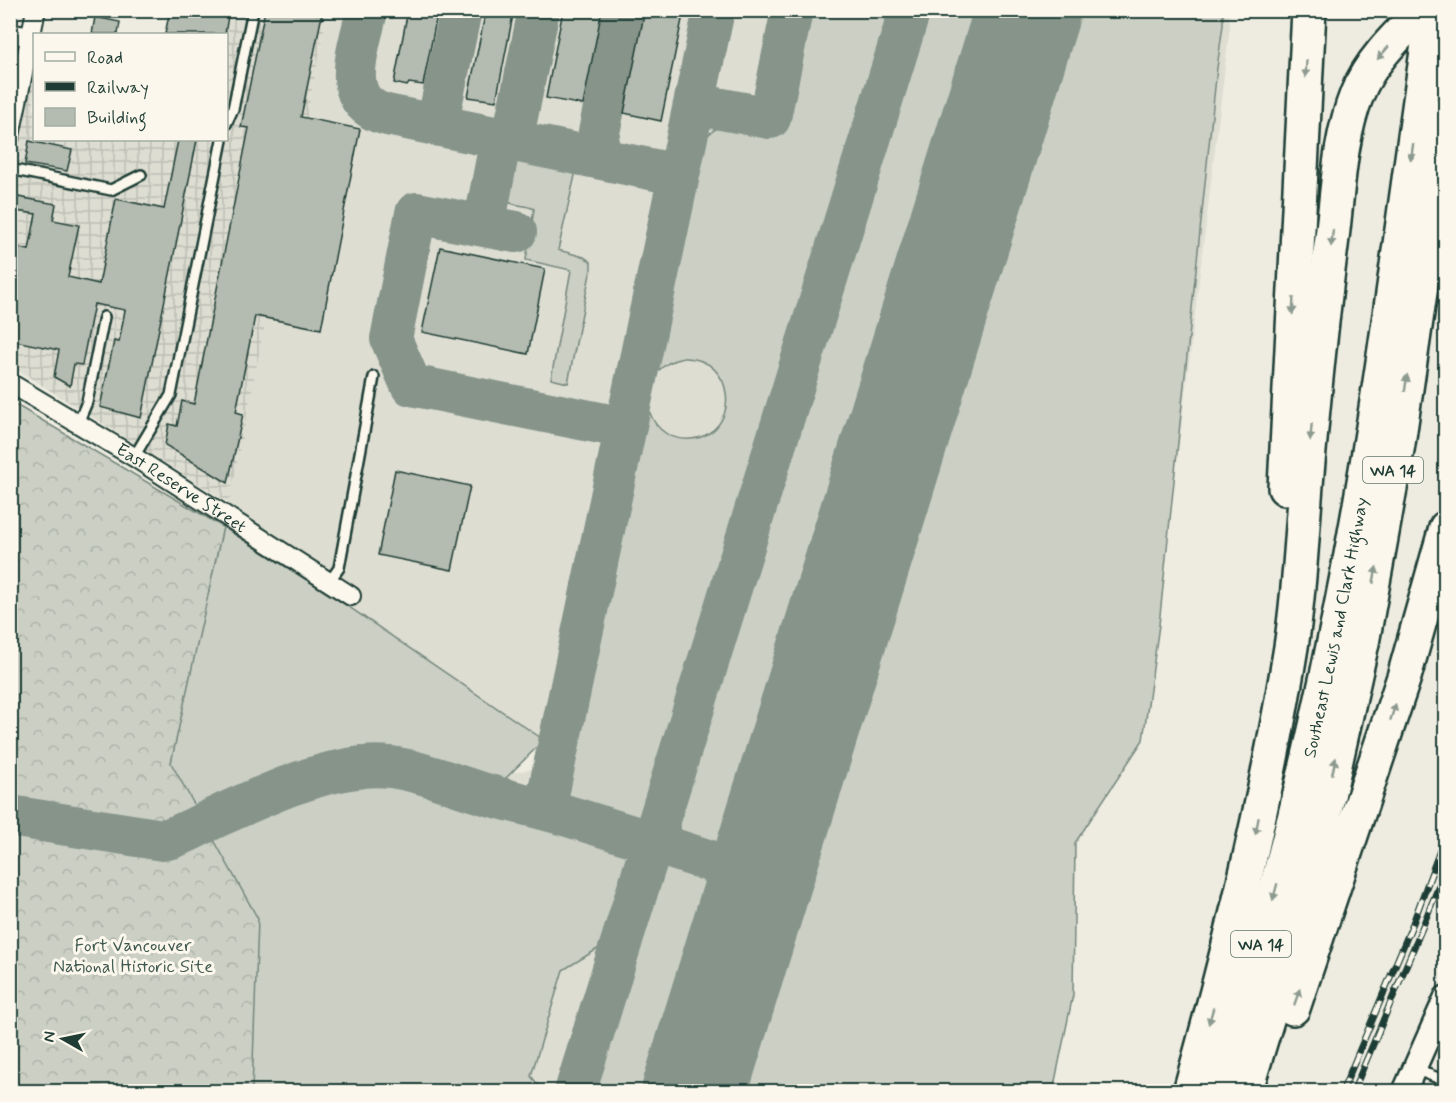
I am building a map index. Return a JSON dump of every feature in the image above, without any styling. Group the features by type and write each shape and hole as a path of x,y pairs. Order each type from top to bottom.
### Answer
{"highway":[{"path":"1268,769 1279,646 1289,388 1309,10"},
{"path":"1190,1092 1225,965 1254,844 1290,648 1297,597 1317,354 1346,130 1358,92 1376,60 1423,10"},
{"name":"Southeast Lewis and Clark Highway","path":"1245,1092 1290,944 1313,856 1362,643 1398,444 1433,104 1433,10"},
{"name":"Southeast Lewis and Clark Highway","path":"1216,1092 1287,848 1337,630 1433,104"},
{"path":"1263,1092 1404,677 1446,528"}],"street":[{"path":"10,136 30,61 30,37 36,10"},
{"path":"10,33 30,37"},
{"name":"East Reserve Street","path":"10,383 134,457 351,596"},
{"path":"1404,1092 1446,997"}],"lane":[{"path":"228,119 253,10"},
{"path":"134,457 171,395 222,141"},
{"path":"10,170 111,190 141,175"},
{"path":"78,423 87,402 104,317"},
{"path":"329,582 339,568 374,377"},
{"path":"1414,1069 1446,1081"}],"shaded area":[{"path":"169,11 328,11 229,503 11,366 10,57 33,61 33,141 228,141 228,33 165,33"},
{"path":"328,11 1229,11 1230,26 1143,740 1075,843 1073,995 819,1091 510,1091 478,819 470,782 540,767 544,740 223,527"}],"green space":[{"path":"805,11 898,11 649,813 641,823 628,824 570,807 560,798 559,784 694,160 709,133 719,128 729,125 740,126 780,134","holes":["683,358 701,361 714,369 723,381 726,396 725,411 719,424 708,434 691,439 674,437 661,429 652,418 648,404 649,389 655,375 666,365"]},
{"path":"921,11 1006,11 752,832 723,846 697,845 684,835 679,827 677,799"},
{"path":"1052,11 1223,11 1159,625 1143,740 1075,843 1073,995 1053,1091 716,1091"},
{"path":"520,159 576,171 558,250 584,257 591,262 591,269 568,383 551,379 571,270 526,260 534,209 506,201 501,189 507,165"},
{"path":"10,402 223,527 346,605 544,740 479,805 634,854 634,866 609,942 563,970 531,1076 543,1091 11,1091"},
{"name":"Fort Vancouver National Historic Site","path":"11,402 223,527 171,763 258,919 252,1091 11,1091"},
{"path":"680,863 701,868 718,892 727,914 672,1091 586,1091 648,891 660,872"}],"building":[{"path":"170,10 229,10 225,33 165,33"},
{"path":"265,10 302,10 322,15 301,117 360,129 321,329 255,316 236,412 243,414 228,483 165,445 169,424 177,426 182,401 194,404 249,128 241,127"},
{"path":"408,10 438,10 423,85 409,83 407,86 394,83"},
{"path":"486,10 514,10 496,101 468,97"},
{"path":"563,10 602,10 583,105 546,98"},
{"path":"645,10 684,10 661,121 624,113"},
{"path":"95,17 120,22 118,33 92,33"},
{"path":"29,141 72,150 67,171 25,164"},
{"path":"178,141 197,141 141,418 100,407 114,341 119,342 125,310 94,304 82,365 74,364 70,386 54,377 59,350 10,340 10,246 29,250 36,214 16,211 18,197 56,204 53,220 79,225 68,277 99,284 116,199 164,209"},
{"path":"440,247 545,269 528,354 422,332"},
{"path":"395,470 470,486 452,570 378,555"}],"taxiway":[{"path":"367,10 355,72 356,86 361,98 371,108 387,115 679,175 714,10"},
{"path":"437,125 461,10"},
{"path":"512,141 539,10"},
{"path":"594,157 624,10"},
{"path":"695,104 770,118 792,10"},
{"path":"575,1092 910,10"},
{"path":"484,226 501,138"},
{"path":"545,809 679,175"},
{"path":"516,232 416,213 391,339 411,385 625,428"},
{"path":"10,816 163,840 272,792 308,779 363,767 393,767 561,814 761,877"}],"runway":[{"path":"694,1092 1028,10"}],"railway":[{"path":"1342,1092 1413,923 1446,834"},
{"path":"1353,1092 1446,868"}]}
